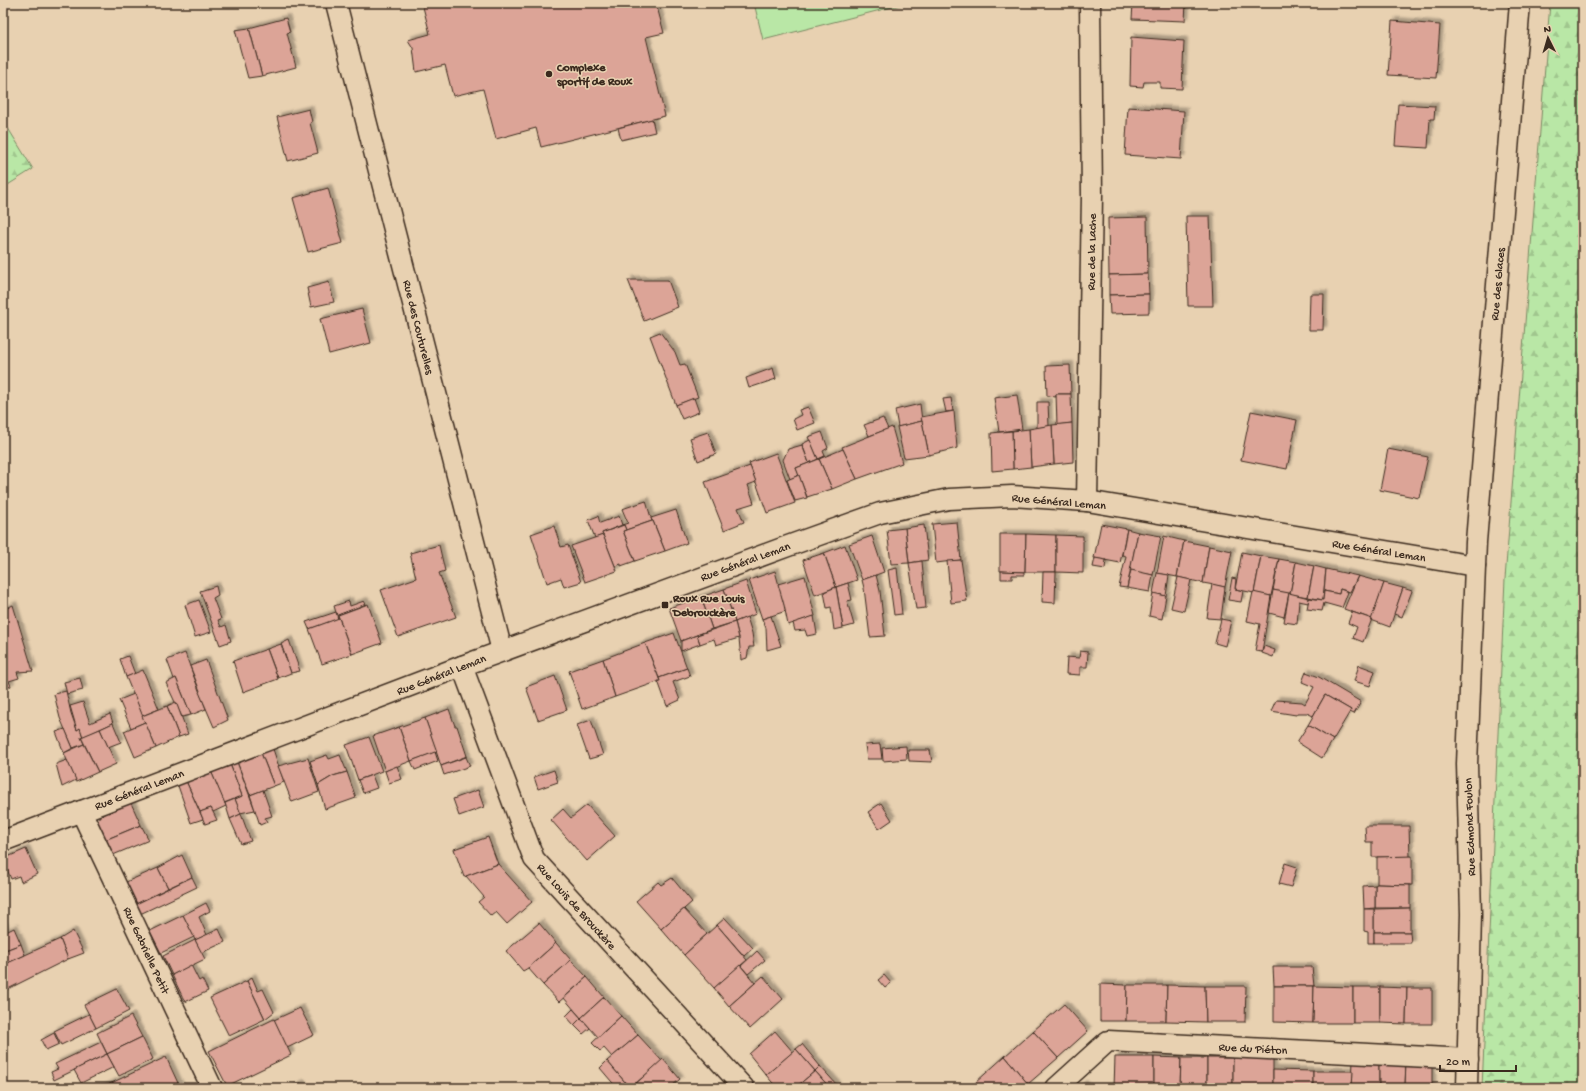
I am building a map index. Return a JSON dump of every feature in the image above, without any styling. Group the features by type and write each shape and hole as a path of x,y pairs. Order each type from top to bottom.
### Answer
{"street":[{"name":"Rue des Couturelles","path":"336,3 502,651"},
{"name":"Rue de la Lache","path":"1087,501 1092,195 1090,3"},
{"name":"Rue des Glaces","path":"1475,566 1520,3"},
{"name":"Rue Général Leman","path":"3,841 462,666 788,546 880,514 949,499 1012,496 1087,501 1475,566"},
{"name":"Rue Edmond Foulon","path":"1467,1088 1471,914 1467,764 1475,566"},
{"name":"Rue Louis de Brouckère","path":"462,666 534,859 744,1088"},
{"name":"Rue Gabrielle Petit","path":"81,811 212,1088"},
{"name":"Rue du Piéton","path":"1056,1088 1108,1042 1468,1059"}],"green space":[{"path":"754,3 908,3 763,40"},
{"path":"1550,3 1583,3 1583,1088 1482,1088 1505,579"},
{"path":"3,120 33,169 3,188"}],"building":[{"name":"Complexe sportif de Roux","path":"422,3 656,3 664,33 646,37 665,116 541,147 536,128 496,139 483,89 453,96 445,65 416,72 413,48 408,40 430,34"},
{"path":"1133,3 1186,3 1185,21 1132,19"},
{"path":"286,18 290,32 287,33 296,67 262,76 249,28"},
{"path":"1392,21 1440,25 1436,78 1388,75"},
{"path":"249,28 262,76 248,78 235,30"},
{"path":"1131,37 1184,41 1182,89 1160,88 1160,82 1144,82 1143,87 1130,86"},
{"path":"1398,104 1435,106 1434,119 1430,119 1428,148 1395,146"},
{"path":"1128,107 1184,111 1181,159 1125,155"},
{"path":"309,109 312,122 310,123 318,153 288,161 277,117"},
{"path":"652,119 655,132 621,140 618,128"},
{"path":"328,188 343,243 308,252 293,198"},
{"path":"1186,216 1210,216 1213,306 1188,306"},
{"path":"1147,217 1148,274 1109,275 1108,218"},
{"path":"1148,274 1149,294 1109,295 1109,275"},
{"path":"628,280 668,280 678,307 644,321"},
{"path":"329,282 334,302 311,307 307,288"},
{"path":"1149,294 1149,313 1110,314 1109,295"},
{"path":"1310,294 1324,294 1323,330 1309,330"},
{"path":"362,309 371,343 329,354 320,319"},
{"path":"660,332 675,352 680,365 685,364 698,397 676,405 650,336"},
{"path":"1070,365 1071,394 1056,394 1056,397 1047,396 1046,366"},
{"path":"773,368 776,379 749,388 746,378"},
{"path":"1056,394 1071,394 1072,423 1057,425"},
{"path":"1017,395 1022,429 999,432 994,398"},
{"path":"694,398 699,412 682,419 676,405"},
{"path":"951,398 953,411 946,412 943,399"},
{"path":"1037,402 1048,402 1049,426 1037,428"},
{"path":"920,404 922,421 898,427 895,410"},
{"path":"808,407 815,423 797,430 793,419 801,415 799,410"},
{"path":"954,411 957,448 929,455 921,417"},
{"path":"1251,411 1297,420 1287,469 1241,460"},
{"path":"883,418 888,429 869,436 864,425"},
{"path":"922,421 929,455 904,458 897,427"},
{"path":"1072,423 1073,462 1054,464 1052,425"},
{"path":"1052,425 1054,464 1031,467 1029,429"},
{"path":"892,427 902,463 857,479 842,447"},
{"path":"1029,429 1031,467 1013,469 1012,431"},
{"path":"1012,431 1013,469 992,471 991,433"},
{"path":"708,432 716,454 698,461 690,438"},
{"path":"822,432 828,448 823,451 825,456 818,459 808,437"},
{"path":"810,440 818,459 809,463 802,444"},
{"path":"802,445 809,463 796,468 799,475 790,479 783,460 788,449"},
{"path":"843,449 857,479 832,489 819,459"},
{"path":"1388,449 1428,457 1419,498 1380,490"},
{"path":"776,453 795,503 767,513 749,463"},
{"path":"819,459 832,489 807,497 796,468"},
{"path":"750,466 756,482 748,485 754,503 738,508 744,522 724,530 705,482"},
{"path":"799,475 807,498 795,501 787,480"},
{"path":"646,501 652,521 626,530 624,525 622,525 628,523 622,509"},
{"path":"676,510 687,543 665,551 651,518"},
{"path":"598,516 600,523 619,516 622,525 602,533 603,535 595,538 588,520"},
{"path":"652,521 665,551 635,561 623,531"},
{"path":"957,522 961,560 936,563 932,524"},
{"path":"1101,524 1127,529 1120,563 1094,558"},
{"path":"624,525 626,530 623,531 635,561 621,566 621,564 615,566 602,533"},
{"path":"924,525 928,560 909,563 905,528"},
{"path":"554,526 561,547 568,545 581,582 564,587 561,578 547,583 531,534"},
{"path":"905,528 909,563 891,564 887,530"},
{"path":"1127,529 1138,532 1127,588 1119,587 1126,556 1122,555"},
{"path":"1138,532 1161,536 1153,575 1130,571"},
{"path":"1000,534 1026,534 1025,572 1000,571"},
{"path":"1026,534 1056,535 1056,572 1025,572"},
{"path":"603,535 617,571 585,582 571,546"},
{"path":"1056,535 1083,536 1083,573 1056,572"},
{"path":"872,536 884,572 862,580 849,544"},
{"path":"1164,536 1184,541 1177,577 1157,573"},
{"path":"1184,541 1209,546 1203,583 1177,577"},
{"path":"439,545 445,571 439,573 456,617 398,637 381,590 416,578 410,553"},
{"path":"845,545 857,580 836,587 824,553"},
{"path":"1209,546 1232,551 1225,587 1203,583"},
{"path":"1242,552 1261,556 1254,593 1235,589"},
{"path":"824,553 836,587 815,595 803,560"},
{"path":"1261,556 1279,559 1271,596 1254,593"},
{"path":"1095,558 1106,560 1105,569 1093,567"},
{"path":"1279,559 1296,562 1290,594 1273,590"},
{"path":"961,560 967,601 951,603 947,561"},
{"path":"922,561 926,608 916,609 909,563"},
{"path":"1296,562 1314,566 1308,597 1290,594"},
{"path":"1314,566 1326,569 1323,600 1308,597"},
{"path":"897,568 902,614 894,615 888,570"},
{"path":"1326,569 1358,576 1350,592 1340,589 1339,594 1324,591"},
{"path":"1131,570 1153,575 1150,592 1127,588"},
{"path":"775,571 786,611 762,619 749,580"},
{"path":"1001,571 1024,572 1024,575 1012,575 1012,579 1001,579"},
{"path":"1043,572 1056,572 1055,603 1042,602"},
{"path":"1157,573 1169,575 1166,596 1153,593"},
{"path":"876,575 880,591 885,636 870,637 862,580"},
{"path":"805,576 815,616 788,625 778,584"},
{"path":"1358,576 1384,583 1372,619 1344,609"},
{"path":"1178,577 1191,580 1184,611 1171,608"},
{"path":"1232,578 1236,579 1235,589 1243,591 1241,602 1228,600"},
{"path":"746,581 756,614 735,622 724,589"},
{"path":"848,583 852,600 847,601 854,625 843,628 836,587"},
{"path":"1384,583 1403,588 1390,627 1371,620"},
{"path":"1212,584 1225,587 1221,619 1207,618"},
{"path":"216,586 218,595 213,598 221,619 218,620 221,627 226,625 231,641 220,645 200,591"},
{"path":"836,587 843,628 834,630 831,607 827,608 824,592"},
{"path":"1403,588 1412,591 1402,617 1394,614"},
{"path":"724,589 735,622 712,629 701,597"},
{"path":"1340,589 1348,592 1342,608 1324,603 1322,611 1307,609 1309,598 1323,600 1324,591 1339,594"},
{"path":"1273,590 1289,593 1284,617 1269,613"},
{"path":"1253,592 1271,596 1262,652 1255,651 1260,624 1247,621"},
{"path":"1153,593 1166,596 1162,619 1149,616"},
{"path":"1289,593 1309,598 1308,603 1299,601 1297,624 1284,622"},
{"path":"701,597 712,629 681,641 669,608"},
{"path":"199,600 211,632 195,637 185,605"},
{"path":"349,601 350,606 364,601 366,604 338,615 338,619 334,606"},
{"path":"368,604 382,643 352,654 338,615"},
{"path":"13,605 33,671 17,672 19,678 9,681 11,686 3,690 3,610"},
{"path":"336,612 338,619 309,629 306,622"},
{"path":"1352,612 1372,619 1363,642 1353,638 1357,627 1348,623"},
{"path":"771,616 781,646 767,650 766,628 762,619"},
{"path":"814,616 817,634 807,636 805,630 795,631 793,623"},
{"path":"747,617 752,633 754,647 749,647 747,658 741,660 739,638 735,622"},
{"path":"339,618 352,654 322,664 309,629"},
{"path":"1221,619 1231,621 1225,646 1215,643"},
{"path":"735,622 739,638 716,645 714,639 700,644 697,635"},
{"path":"674,633 687,668 659,678 645,643"},
{"path":"697,635 700,644 681,651 681,641"},
{"path":"289,640 300,671 291,673 281,644"},
{"path":"645,643 660,681 615,697 603,659"},
{"path":"281,644 291,673 278,678 267,649"},
{"path":"1264,646 1275,650 1273,657 1262,653"},
{"path":"267,649 278,679 243,692 233,661"},
{"path":"1080,651 1088,652 1087,667 1080,667 1080,675 1066,674 1067,657 1079,658"},
{"path":"185,653 206,709 191,715 167,660"},
{"path":"128,656 135,674 126,677 120,659"},
{"path":"603,659 615,697 582,709 569,671"},
{"path":"206,660 228,720 214,727 190,666"},
{"path":"1359,665 1375,671 1370,686 1354,681"},
{"path":"687,668 690,676 673,682 680,700 667,706 658,681 660,681 659,678"},
{"path":"143,670 159,709 142,716 126,677"},
{"path":"1306,672 1319,677 1361,702 1354,714 1350,712 1351,710 1325,695 1313,716 1307,713 1297,713 1296,715 1271,711 1276,700 1302,702 1305,704 1314,687 1302,682"},
{"path":"555,676 567,710 538,720 526,687"},
{"path":"80,678 83,690 67,694 64,682"},
{"path":"176,678 191,715 182,717 166,683"},
{"path":"66,691 71,713 77,730 80,728 83,737 81,737 84,744 73,748 60,718 54,694"},
{"path":"134,694 145,722 131,728 119,700"},
{"path":"1325,695 1351,710 1333,740 1308,725"},
{"path":"83,702 90,723 110,714 113,723 83,737 80,728 77,730 70,706"},
{"path":"176,702 188,734 179,737 167,706"},
{"path":"167,706 179,737 156,748 142,716"},
{"path":"449,709 455,726 457,726 467,756 441,766 425,718"},
{"path":"425,718 437,752 411,761 399,727"},
{"path":"591,720 603,755 589,759 577,725"},
{"path":"145,722 156,748 135,757 124,731"},
{"path":"113,723 121,742 108,747 100,729"},
{"path":"1308,725 1333,740 1322,758 1297,742"},
{"path":"399,727 411,761 385,771 373,736"},
{"path":"65,729 73,748 64,753 56,732"},
{"path":"100,729 116,764 98,772 81,737"},
{"path":"369,737 382,771 358,780 346,745"},
{"path":"84,744 98,772 76,782 64,753"},
{"path":"880,744 882,759 867,759 865,745"},
{"path":"906,746 907,759 883,761 882,748"},
{"path":"273,749 284,782 274,786 261,753"},
{"path":"908,750 930,750 932,762 909,761"},
{"path":"435,752 438,761 415,770 411,761"},
{"path":"261,753 274,786 250,795 237,762"},
{"path":"327,755 329,759 340,755 347,772 333,776 318,785 310,761"},
{"path":"466,757 470,766 444,775 441,766"},
{"path":"308,758 319,792 292,802 278,766"},
{"path":"67,760 76,780 62,787 56,764"},
{"path":"237,762 255,810 240,813 235,799 242,796 230,764"},
{"path":"230,764 242,796 224,803 211,771"},
{"path":"397,766 402,779 389,783 385,771"},
{"path":"554,770 558,782 538,789 534,777"},
{"path":"211,771 226,806 213,812 211,808 200,812 186,781"},
{"path":"347,772 356,798 325,809 318,785 333,776"},
{"path":"372,775 377,788 363,793 358,780"},
{"path":"186,781 203,819 191,823 177,783"},
{"path":"263,790 272,816 265,818 267,822 260,825 250,795"},
{"path":"478,790 484,807 459,816 453,799"},
{"path":"235,799 241,814 230,819 225,803"},
{"path":"131,803 141,825 105,840 97,824 99,817"},
{"path":"881,803 892,820 879,829 868,812"},
{"path":"587,805 615,836 587,861 551,820 563,809 571,818"},
{"path":"211,808 217,820 205,824 200,812"},
{"path":"241,814 251,841 241,844 230,819"},
{"path":"141,825 149,840 113,855 105,840"},
{"path":"1365,826 1409,826 1410,857 1372,857 1372,842 1366,842"},
{"path":"488,837 498,864 464,877 454,849"},
{"path":"26,849 37,874 21,882 19,876 11,879 3,859"},
{"path":"182,855 192,877 168,888 158,868"},
{"path":"1412,856 1412,885 1377,884 1377,857"},
{"path":"1285,863 1297,867 1291,887 1279,884"},
{"path":"498,864 532,902 507,924 496,912 491,916 478,902 484,897 466,876"},
{"path":"158,868 168,888 136,904 126,882"},
{"path":"192,877 197,887 140,914 136,904"},
{"path":"672,878 692,902 661,929 636,901 658,882 661,885"},
{"path":"1375,885 1410,885 1410,908 1375,908"},
{"path":"1375,885 1375,908 1364,909 1363,886"},
{"path":"206,903 210,911 199,917 207,935 195,940 183,915"},
{"path":"1410,908 1410,932 1374,932 1374,909"},
{"path":"684,909 707,934 684,955 661,929"},
{"path":"1364,909 1374,909 1374,943 1368,943 1368,932 1364,931"},
{"path":"183,915 194,937 161,953 150,931"},
{"path":"725,918 753,948 744,956 717,925"},
{"path":"539,923 556,943 523,971 506,951"},
{"path":"3,925 6,932 14,928 21,944 3,951"},
{"path":"717,925 747,960 714,988 684,955"},
{"path":"219,929 225,942 201,953 195,940"},
{"path":"73,931 84,953 68,959 60,939"},
{"path":"1374,932 1410,932 1411,943 1374,943"},
{"path":"60,939 68,959 4,991 3,965"},
{"path":"195,940 205,959 172,975 163,956"},
{"path":"556,943 571,960 543,985 528,968"},
{"path":"21,944 25,955 3,965 3,951"},
{"path":"757,951 765,960 748,974 741,966"},
{"path":"571,960 587,977 559,1002 543,985"},
{"path":"191,965 199,981 202,979 208,991 185,1002 172,975"},
{"path":"740,965 755,983 729,1006 714,988"},
{"path":"1273,967 1312,967 1314,986 1274,986"},
{"path":"884,975 891,983 885,988 878,980"},
{"path":"763,976 783,999 750,1029 729,1006"},
{"path":"252,977 258,991 263,989 274,1012 265,1019 247,981"},
{"path":"587,977 604,997 581,1018 564,998"},
{"path":"247,981 265,1019 229,1036 210,998"},
{"path":"1100,984 1127,985 1126,1021 1100,1021"},
{"path":"1127,985 1167,985 1166,1021 1126,1021"},
{"path":"1167,985 1205,986 1206,1022 1166,1021"},
{"path":"1205,986 1246,986 1245,1022 1206,1022"},
{"path":"1274,986 1314,986 1313,1023 1274,1022"},
{"path":"1314,986 1353,987 1353,1023 1313,1023"},
{"path":"1353,987 1380,987 1380,1023 1353,1023"},
{"path":"1380,987 1407,988 1406,1024 1380,1023"},
{"path":"1407,988 1432,988 1432,1024 1406,1024"},
{"path":"117,989 129,1011 96,1028 84,1005"},
{"path":"604,997 621,1016 598,1037 581,1018"},
{"path":"1064,1004 1088,1031 1058,1058 1033,1031"},
{"path":"300,1008 314,1035 287,1048 274,1020"},
{"path":"573,1009 581,1018 574,1025 566,1016"},
{"path":"89,1014 96,1028 61,1045 54,1031"},
{"path":"131,1016 142,1037 107,1054 97,1033"},
{"path":"621,1016 638,1035 612,1057 604,1048 600,1051 592,1043"},
{"path":"581,1018 590,1028 583,1034 574,1025"},
{"path":"274,1019 291,1055 227,1086 209,1051"},
{"path":"775,1031 793,1052 766,1075 749,1054"},
{"path":"1033,1031 1058,1058 1028,1084 1005,1056"},
{"path":"54,1033 59,1044 46,1050 41,1040"},
{"path":"638,1035 662,1061 630,1088 607,1061"},
{"path":"142,1037 153,1059 119,1076 107,1054"},
{"path":"101,1042 107,1054 54,1080 51,1072 58,1069 55,1064"},
{"path":"802,1044 820,1066 815,1071 796,1049"},
{"path":"796,1049 815,1071 795,1088 777,1088 766,1075"},
{"path":"107,1054 114,1067 81,1083 74,1070"},
{"path":"1005,1056 1028,1084 1023,1088 979,1088 975,1083"},
{"path":"166,1057 178,1083 167,1088 101,1088"},
{"path":"1115,1057 1154,1057 1154,1088 1114,1088"},
{"path":"1154,1057 1181,1058 1180,1088 1154,1088"},
{"path":"1181,1058 1207,1058 1207,1088 1180,1088"},
{"path":"1207,1058 1233,1058 1233,1088 1207,1088"},
{"path":"1233,1058 1273,1059 1273,1088 1233,1088"},
{"path":"663,1059 680,1079 670,1088 631,1088"},
{"path":"1353,1059 1379,1060 1379,1088 1352,1088"},
{"path":"1379,1060 1406,1060 1405,1088 1379,1088"},
{"path":"1406,1060 1432,1060 1432,1088 1405,1088"},
{"path":"607,1061 630,1088 617,1088 600,1068"},
{"path":"820,1066 837,1085 834,1088 830,1088 815,1071"},
{"path":"1273,1070 1313,1071 1313,1088 1273,1088"},
{"path":"815,1071 830,1088 795,1088"},
{"path":"1313,1071 1353,1071 1352,1088 1313,1088"},
{"path":"178,1083 180,1088 167,1088"},
{"path":"301,1083 304,1088 290,1088"},
{"path":"1083,1084 1087,1088 1078,1088"}],"place":[{"name":"Complexe sportif de Roux","path":"549,74"},
{"name":"Roux Rue Louis Debrouckère","path":"665,605"}]}
